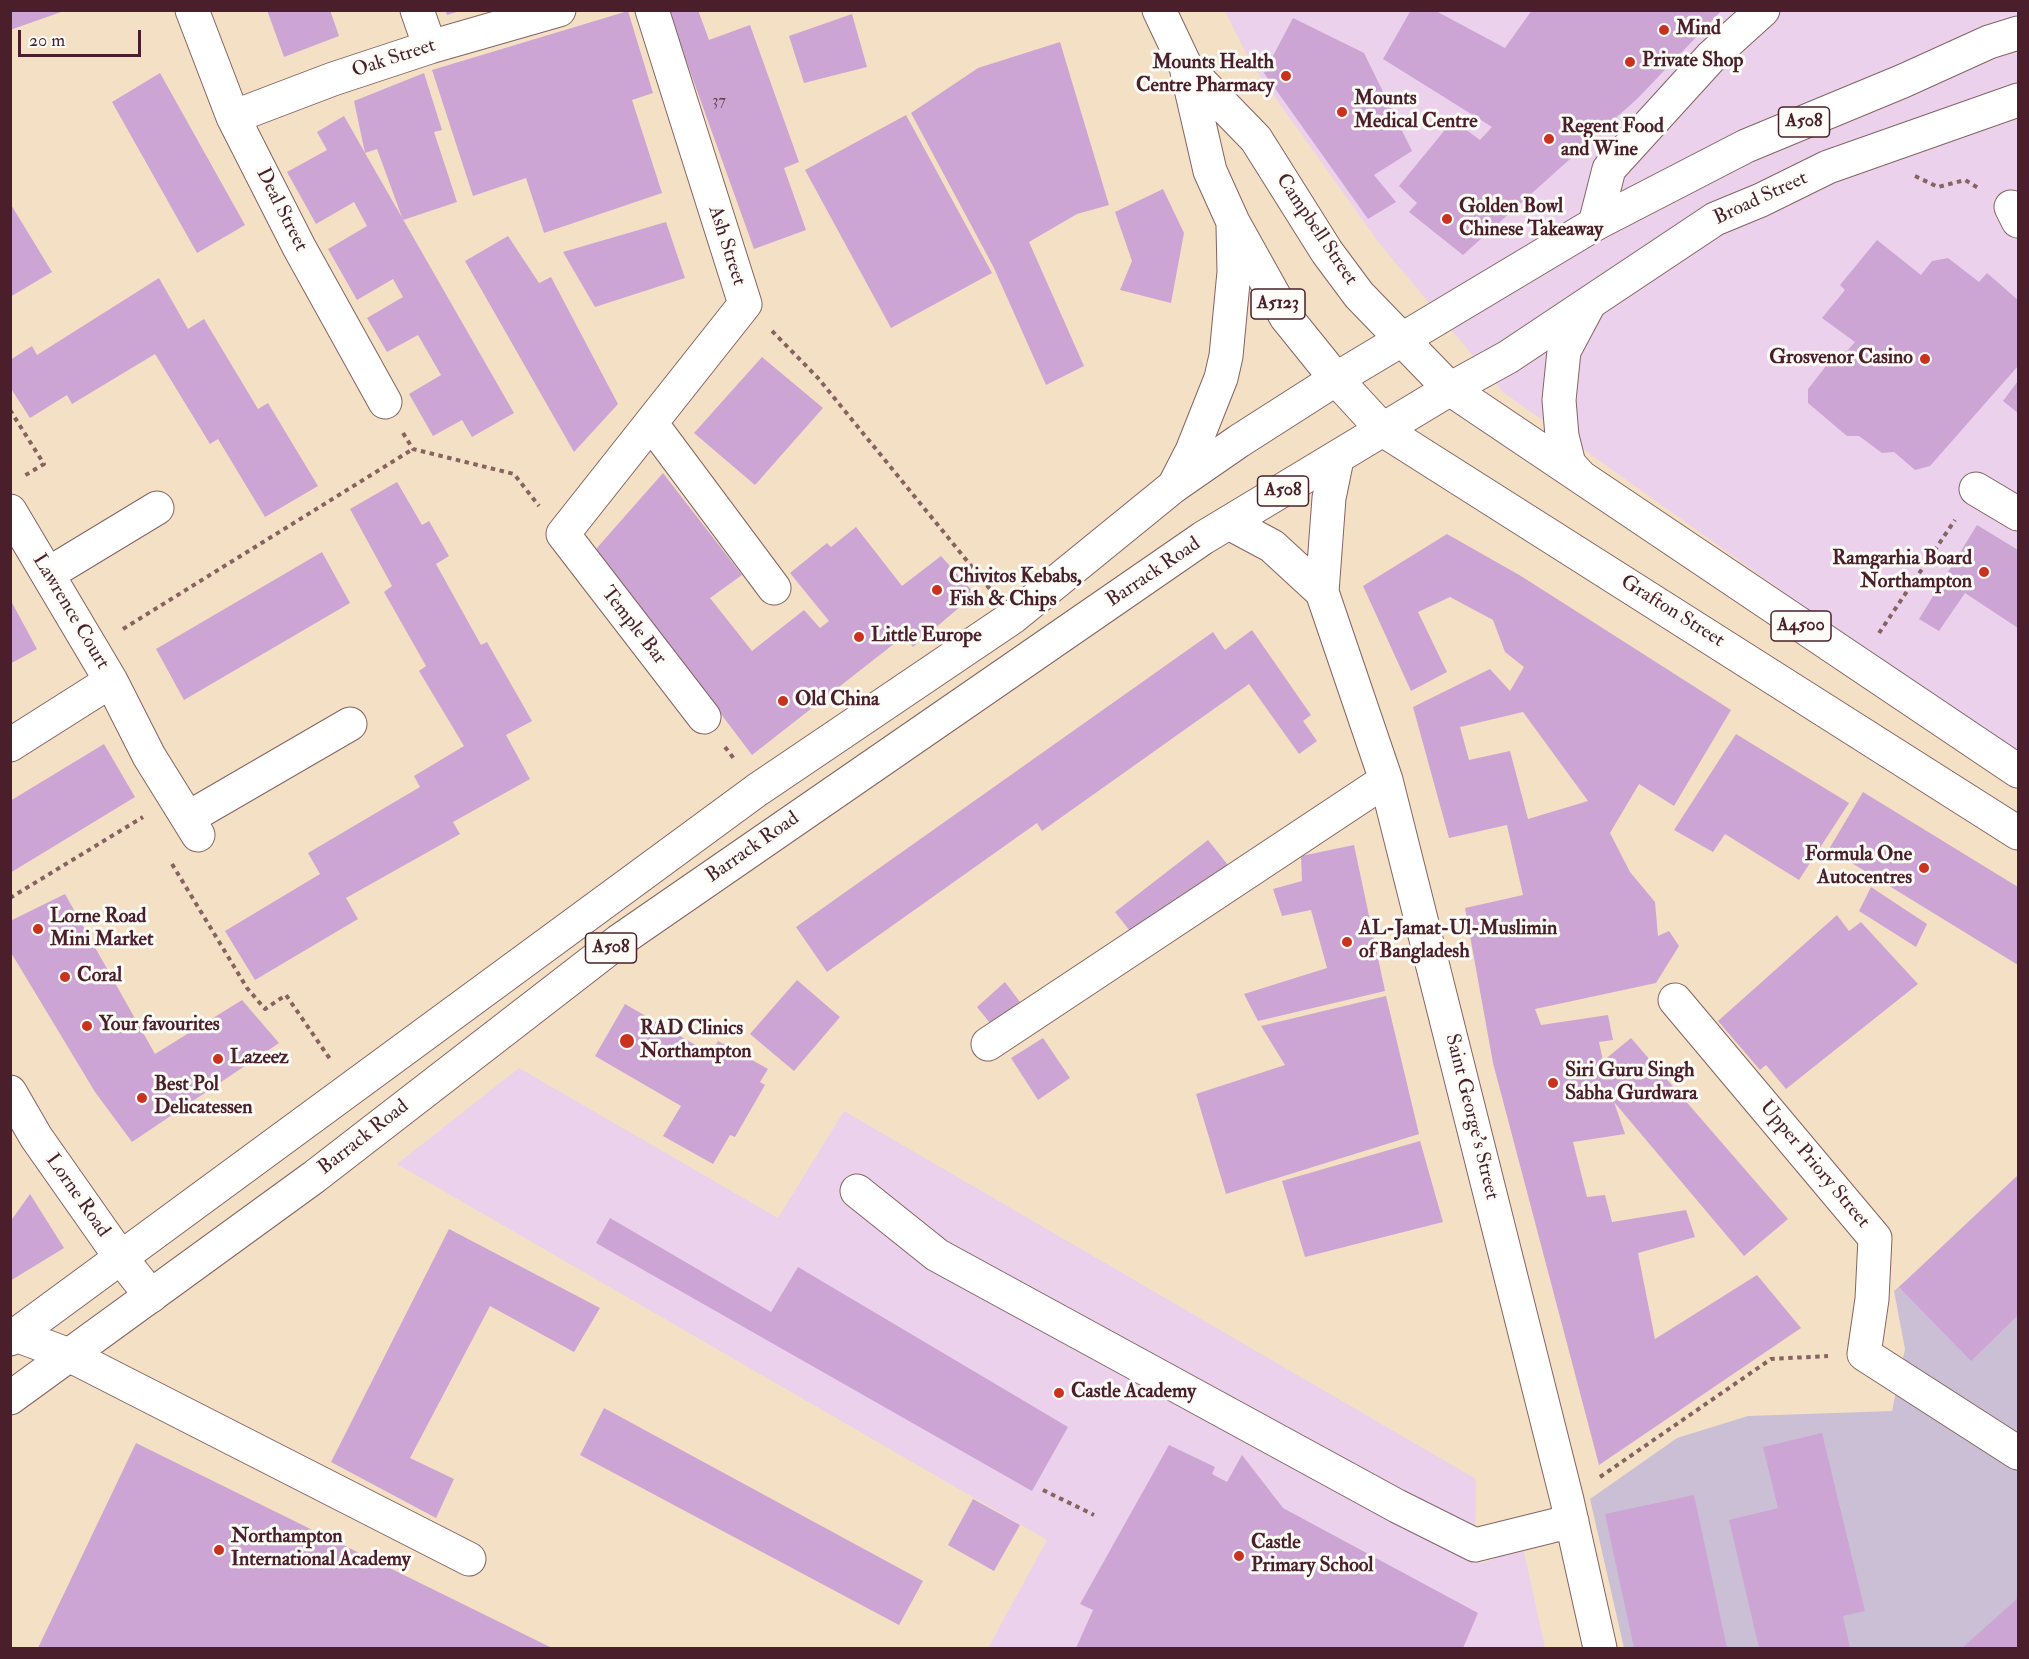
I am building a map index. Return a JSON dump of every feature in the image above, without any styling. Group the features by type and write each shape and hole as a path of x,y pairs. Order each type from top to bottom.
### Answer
{"main road":[{"name":"Deal Street","path":"192,10 233,117 299,247 385,402"},
{"path":"417,10 430,47"},
{"name":"Oak Street","path":"233,117 333,79 430,47 559,10"},
{"name":"Ash Street","path":"562,534 745,304 652,10"},
{"name":"Campbell Street","path":"1159,10 1186,67 1210,171 1233,222 1286,317 1336,379"},
{"path":"1595,224 1609,169 1711,57 1762,10"},
{"name":"A508","path":"13,1337 757,790 1013,617 1174,486 1239,441 1336,379 1595,224 1746,146 1904,81 1989,42 2019,33"},
{"name":"Campbell Street","path":"1186,67 1256,139 1327,252 1359,295 1450,389"},
{"name":"Broad Street","path":"1527,344 1715,219 1761,200 1828,167 2019,100"},
{"path":"1174,486 1192,451 1223,367 1230,322 1233,222"},
{"path":"1584,481 1569,464 1562,436 1558,400 1564,351 1589,304"},
{"name":"Barrack Road","path":"10,1398 323,1170 619,941 1229,523 1527,344"},
{"name":"Grafton Street","path":"1336,379 1383,430 2019,833"},
{"name":"A4500","path":"1450,389 1857,665 2019,771"},
{"path":"651,423 774,588"},
{"name":"Saint George's Street","path":"1337,459 1329,498 1322,592 1386,780 1570,1510 1600,1648"},
{"path":"1976,489 2019,514"},
{"path":"48,574 157,508"},
{"name":"Lawrence Court","path":"11,513 111,681 149,756 187,816"},
{"name":"Saint George's Street","path":"1229,523 1272,546 1322,592"},
{"name":"Temple Bar","path":"562,534 704,717"},
{"name":"Lawrence Court","path":"10,746 111,681"},
{"path":"187,816 350,724"},
{"path":"988,1044 1386,780"},
{"name":"Upper Priory Street","path":"1676,1000 1875,1238 1872,1299 1864,1354"},
{"name":"Lorne Road","path":"10,1092 23,1133 151,1296"},
{"path":"857,1191 937,1256 1397,1506 1475,1545 1570,1510"},
{"path":"13,1337 69,1355 469,1559"},
{"path":"1864,1354 2019,1453"}],"path":[{"path":"1938,187 1965,180"},
{"path":"745,304 818,378 1013,617"},
{"path":"385,402 413,449 514,474 562,534"},
{"path":"10,410 44,464 19,479"},
{"path":"92,648 413,449"},
{"path":"1857,665 1976,489"},
{"path":"704,717 757,790"},
{"path":"10,898 144,817 187,816"},
{"path":"144,817 150,827"},
{"path":"168,857 247,988 265,1009 286,995 351,1089"},
{"path":"1570,1510 1772,1359 1864,1354"},
{"path":"1043,1490 1094,1515"}],"shaded area":[{"path":"1225,11 2018,11 2018,759 1503,392 1379,243 1252,65"},
{"name":"Castle Academy","path":"519,1068 778,1218 844,1111 1476,1479 1475,1545 1481,1564 1523,1547 1545,1648 988,1648 1047,1540 397,1164"},
{"path":"2018,1182 2018,1648 1624,1648 1590,1499 1677,1438 1748,1416 1892,1411 1905,1349 1894,1291"}],"building":[{"path":"10,10 64,10 64,11 10,30"},
{"path":"267,10 330,10 339,36 284,57"},
{"path":"445,10 460,10 460,11 447,15"},
{"path":"668,10 698,10 709,40 750,25 799,162 784,168 806,230 754,249"},
{"path":"1411,10 1434,10 1505,48 1532,10 1722,10 1638,98 1463,255 1409,212 1417,203 1399,186 1453,120 1480,140 1492,127 1383,59"},
{"path":"628,11 653,93 632,100 662,193 544,233 526,178 473,196 432,70"},
{"path":"852,14 867,67 804,83 789,36"},
{"name":"Mounts Medical Centre","path":"1293,18 1364,53 1412,151 1374,175 1396,202 1368,219 1264,73"},
{"path":"1060,42 1109,205 1077,214 1029,242 1084,366 1046,385 993,266 911,113 978,68"},
{"path":"160,73 245,225 197,253 112,102"},
{"path":"424,73 442,130 434,132 457,202 403,220 514,413 472,437 462,420 433,436 409,394 441,375 418,335 387,352 367,318 403,297 393,279 357,300 328,249 367,226 354,202 316,224 287,172 327,150 317,132 344,116 365,153 354,101","holes":["377,149 402,218 365,153"]},
{"path":"906,115 992,273 891,328 805,170"},
{"path":"1163,189 1184,233 1171,303 1120,290 1132,261 1115,212"},
{"path":"10,203 52,272 10,297"},
{"path":"666,222 685,278 595,307 563,252"},
{"path":"508,236 539,283 551,277 618,404 574,452 465,261"},
{"name":"Grosvenor Casino","path":"1877,240 1921,275 1932,261 1948,258 1979,282 1987,273 2018,300 2018,366 1930,466 1915,470 1894,452 1882,453 1859,436 1847,436 1808,403 1808,389 1837,352 1847,351 1855,342 1822,318 1845,290 1840,285"},
{"path":"159,278 188,329 204,319 258,409 268,403 318,486 265,517 218,439 210,444 155,354 72,404 67,395 30,418 10,387 10,360 32,346 37,355"},
{"path":"762,357 823,408 755,485 694,433"},
{"path":"2018,381 2018,413 2003,401"},
{"path":"663,473 742,575 710,598 752,651 804,610 820,628 829,621 790,573 827,543 831,547 856,527 902,586 941,556 975,594 913,647 904,636 752,755 596,549"},
{"path":"397,482 422,525 429,521 449,556 436,564 481,645 487,642 532,721 506,735 530,779 453,822 460,834 346,898 358,919 255,980 225,931 320,874 308,853 420,787 414,776 464,746 419,671 426,666 384,592 392,586 350,509"},
{"name":"Ramgarhia Board Northampton","path":"1977,525 2018,550 2018,628 1965,593 1939,631 1919,619"},
{"path":"1447,534 1521,576 1731,710 1674,806 1639,784 1610,833 1630,872 1655,902 1658,936 1669,931 1679,946 1656,983 1535,1009 1541,1025 1608,1015 1613,1040 1599,1042 1603,1061 1631,1038 1788,1219 1744,1256 1614,1102 1625,1134 1573,1142 1587,1197 1605,1195 1612,1222 1686,1210 1695,1237 1638,1253 1655,1339 1757,1275 1801,1328 1599,1465 1493,1063 1465,908 1523,895 1507,825 1449,838 1413,707 1490,669 1510,691 1524,667 1505,652 1493,620 1450,597 1418,612 1447,672 1411,691 1363,586","holes":["1523,712 1588,801 1528,819 1510,751 1469,760 1460,727"]},
{"path":"322,552 350,603 184,700 156,649"},
{"path":"10,599 37,649 10,664"},
{"path":"1252,630 1311,715 1303,721 1317,741 1299,754 1249,684 1042,831 1037,823 827,972 796,927 1213,632 1225,650"},
{"path":"1736,734 1849,803 1799,880 1725,834 1713,852 1674,830"},
{"path":"104,744 135,797 10,873 10,801"},
{"name":"Formula One Autocentres","path":"1863,792 2018,887 2018,965 1829,849"},
{"path":"1208,840 1228,865 1133,935 1115,912"},
{"name":"AL-Jamat-Ul-Muslimin of Bangladesh","path":"1354,845 1385,991 1258,1021 1244,994 1327,968 1311,910 1282,916 1273,889 1302,881 1301,856"},
{"path":"1871,887 1927,924 1916,947 1859,911"},
{"path":"65,894 155,1054 242,1000 279,1043 132,1142 95,1092 10,951 10,921"},
{"path":"1837,915 1849,931 1861,922 1918,984 1786,1089 1766,1065 1760,1070 1718,1021"},
{"path":"797,980 840,1017 794,1071 750,1034"},
{"path":"1005,982 1023,1006 994,1028 977,1007"},
{"path":"1386,996 1419,1134 1226,1194 1196,1094 1285,1065 1261,1026"},
{"path":"625,1004 711,1054 718,1041 768,1069 760,1082 765,1085 735,1137 730,1135 713,1164 663,1136 681,1106 595,1056"},
{"path":"1043,1038 1070,1078 1038,1100 1011,1058"},
{"path":"1420,1141 1443,1222 1305,1257 1282,1181"},
{"path":"2018,1175 2018,1315 1971,1361 1899,1287"},
{"path":"30,1194 64,1248 10,1281 10,1222"},
{"path":"610,1218 771,1312 798,1267 1068,1427 1032,1491 596,1243"},
{"path":"449,1229 600,1308 574,1352 490,1306 410,1458 454,1479 436,1518 331,1462"},
{"path":"604,1408 923,1581 899,1625 580,1455"},
{"path":"1822,1433 1865,1611 1843,1616 1850,1648 1759,1648 1729,1520 1778,1508 1763,1447"},
{"name":"Northampton International Academy","path":"136,1443 477,1611 552,1648 38,1648"},
{"name":"Castle Primary School","path":"1169,1445 1215,1467 1212,1474 1227,1482 1242,1455 1283,1508 1478,1613 1463,1648 1076,1648 1093,1610 1080,1604"},
{"path":"1694,1495 1727,1648 1634,1648 1605,1514"},
{"path":"973,1499 1020,1525 994,1571 948,1545"},
{"path":"2018,1598 2018,1648 1962,1648"}],"place":[{"name":"Mind","path":"1664,30"},
{"name":"Private Shop","path":"1630,62"},
{"name":"Mounts Health Centre Pharmacy","path":"1286,76"},
{"name":"Mounts Medical Centre","path":"1342,112"},
{"name":"Regent Food and Wine","path":"1549,139"},
{"name":"Golden Bowl Chinese Takeaway","path":"1447,219"},
{"name":"Grosvenor Casino","path":"1925,359"},
{"name":"Ramgarhia Board Northampton","path":"1984,572"},
{"name":"Chivitos Kebabs, Fish & Chips","path":"937,590"},
{"name":"Little Europe","path":"859,637"},
{"name":"Old China","path":"783,701"},
{"name":"Formula One Autocentres","path":"1924,868"},
{"name":"Lorne Road Mini Market","path":"38,929"},
{"name":"AL-Jamat-Ul-Muslimin of Bangladesh","path":"1347,942"},
{"name":"Coral","path":"65,977"},
{"name":"Your favourites","path":"87,1026"},
{"name":"RAD Clinics Northampton","path":"627,1041"},
{"name":"Lazeez","path":"218,1059"},
{"name":"Siri Guru Singh Sabha Gurdwara","path":"1553,1083"},
{"name":"Best Pol Delicatessen","path":"142,1098"},
{"name":"Castle Academy","path":"1059,1393"},
{"name":"Northampton International Academy","path":"219,1550"},
{"name":"Castle Primary School","path":"1239,1556"}]}
